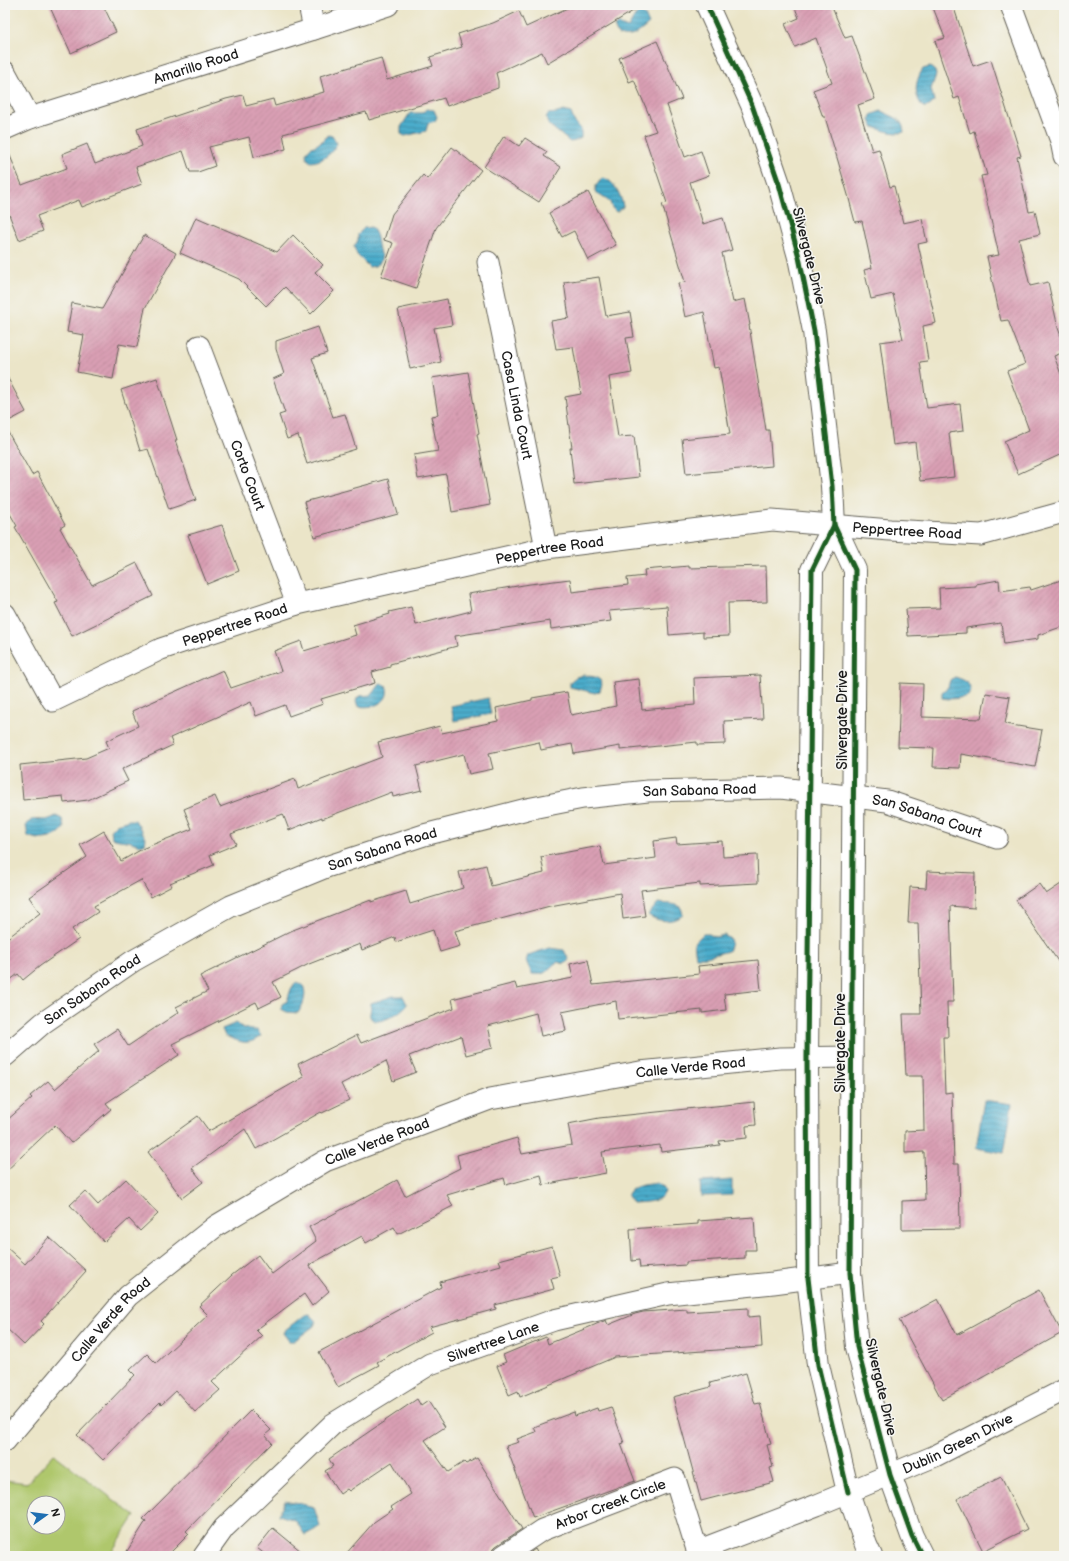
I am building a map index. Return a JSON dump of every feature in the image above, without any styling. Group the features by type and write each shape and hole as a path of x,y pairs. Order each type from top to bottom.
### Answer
{"street":[{"path":"309,5 314,30"},
{"name":"Amarillo Road","path":"5,129 30,118 314,30 388,5"},
{"name":"Silvergate Drive","path":"707,5 752,105 779,184 799,257 814,331 832,486 834,525 855,570 850,1273 857,1347 890,1474 912,1536 922,1556"},
{"path":"1011,5 1061,141 1064,156"},
{"path":"5,72 30,118"},
{"name":"Casa Linda Court","path":"488,262 546,548"},
{"name":"Corto Court","path":"199,346 297,604"},
{"name":"Peppertree Road","path":"5,614 53,701 161,649 297,604 546,548 772,520 981,536 1064,512"},
{"name":"Silvergate Drive","path":"834,525 812,570 807,1058 808,1278 818,1365 848,1492 871,1556"},
{"name":"San Sabana Road","path":"5,1056 43,1023 133,962 231,906 326,867 424,835 527,809 583,798 648,791 782,788 810,792"},
{"name":"San Sabana Court","path":"810,792 887,800 997,838"},
{"name":"Calle Verde Road","path":"5,1441 128,1296 216,1226 325,1160 490,1099 640,1072 780,1058 852,1057"},
{"name":"Silvertree Lane","path":"204,1556 224,1528 333,1424 430,1364 554,1320 668,1294 850,1273"},
{"name":"Dublin Green Drive","path":"848,1492 935,1456 1064,1390"},
{"name":"Arbor Creek Circle","path":"503,1556 542,1530 675,1479 698,1554 848,1492"}],"green space":[{"path":"54,1454 135,1516 109,1556 5,1556 5,1480 27,1483"}],"water":[{"path":"639,13 645,15 649,24 632,36 618,35 614,26 618,24 628,28 635,16"},
{"path":"930,67 935,71 936,75 931,89 934,101 929,106 923,107 916,93 916,88 918,78 923,69"},
{"path":"426,109 434,110 437,117 435,121 428,123 426,131 405,136 401,134 401,127 410,113 422,113"},
{"path":"563,111 571,113 574,121 581,129 581,138 570,142 548,124 546,118 548,114"},
{"path":"881,111 897,118 902,124 904,132 888,132 872,126 870,119 871,115"},
{"path":"328,135 332,136 337,143 335,147 330,154 311,162 307,159 306,153 310,148 320,143"},
{"path":"602,178 614,185 621,198 623,207 616,212 612,208 610,202 595,192 596,186"},
{"path":"371,227 376,234 382,256 380,262 375,266 369,267 357,255 354,247 358,240 358,234 364,228"},
{"path":"584,675 595,677 600,680 602,684 600,691 595,693 570,687 570,682 576,677"},
{"path":"955,677 967,683 971,690 968,696 952,699 942,698 942,692 948,687 950,680"},
{"path":"380,684 386,685 387,691 384,700 369,707 358,706 356,702 359,696 372,695"},
{"path":"488,698 491,714 454,721 451,706"},
{"path":"56,816 62,819 64,828 57,835 43,839 28,836 26,826 31,820 46,820"},
{"path":"129,820 135,820 146,838 145,844 138,845 132,842 112,838 111,829 116,824"},
{"path":"658,903 678,905 681,907 683,915 679,918 665,921 648,915"},
{"path":"703,934 709,934 715,937 724,935 730,939 731,943 728,951 706,957 696,957 694,943"},
{"path":"549,948 564,950 569,960 565,964 557,962 544,973 532,974 526,961 528,955"},
{"path":"295,983 303,985 305,992 302,1006 298,1013 287,1012 281,1009 282,1004 287,1001 291,989"},
{"path":"393,996 403,996 407,1004 405,1007 389,1018 377,1021 373,1020 370,1016 371,1003"},
{"path":"236,1023 246,1029 257,1030 261,1036 251,1041 243,1042 225,1036 222,1029"},
{"path":"984,1100 1012,1104 1004,1153 976,1148"},
{"path":"732,1180 732,1195 701,1196 700,1182"},
{"path":"657,1183 663,1187 665,1192 663,1196 656,1200 633,1203 628,1196 633,1188"},
{"path":"309,1314 316,1321 314,1326 294,1341 289,1341 283,1333 284,1331 304,1315"},
{"path":"285,1500 314,1507 320,1527 305,1535 295,1520 279,1515"}],"building":[{"path":"49,5 103,5 116,32 71,53"},
{"path":"574,5 643,5 547,63 542,52 496,73 498,88 447,106 444,98 369,120 366,112 283,134 286,149 254,157 249,137 209,147 215,166 198,172 190,172 183,151 136,167 142,184 82,207 79,200 37,216 43,231 19,240 5,204 6,146 22,185 67,168 62,154 87,144 95,164 142,146 137,129 226,99 243,95 246,106 273,99 275,106 324,92 320,76 381,58 387,80 433,66 430,57 462,47 458,34 493,23 519,11 526,27"},
{"path":"794,5 831,5 845,38 852,36 875,99 858,105 872,151 879,149 890,187 894,186 903,223 922,219 927,242 918,244 936,323 923,326 928,361 920,362 927,408 960,404 963,431 949,433 954,477 920,481 915,442 893,445 880,342 903,339 893,294 871,299 864,270 872,268 862,221 855,222 825,117 823,117 813,90 832,83 816,38 795,47 785,24 799,18"},
{"path":"932,5 953,5 973,66 991,60 1021,156 1017,157 1029,212 1035,211 1040,234 1019,239 1030,286 1048,282 1058,328 1064,345 1064,352 1054,356 1064,382 1064,453 1018,474 1004,441 1029,430 1007,371 1025,364 1008,320 1001,321 987,257 999,255 981,176 987,175 974,131 970,133 959,97 954,99 935,41 945,38"},
{"path":"657,41 682,99 667,105 685,157 701,151 709,175 690,182 703,224 723,218 732,250 722,253 733,302 745,299 766,430 769,430 772,466 686,474 682,439 730,434 719,367 714,368 704,312 685,317 678,283 685,282 662,204 667,203 644,135 656,131 634,80 629,82 619,58"},
{"path":"504,136 519,146 525,138 547,152 544,156 561,167 539,202 484,167"},
{"path":"452,147 481,170 436,228 416,288 381,276 393,243 384,240 392,214 423,175 427,179"},
{"path":"588,192 616,245 588,260 574,231 562,237 549,213"},
{"path":"196,217 277,252 293,235 323,265 315,272 334,291 311,314 285,287 266,306 239,279 180,253"},
{"path":"144,235 176,253 145,308 137,347 119,344 113,379 77,372 84,335 67,332 72,303 102,309"},
{"path":"599,277 606,316 630,312 634,337 626,338 632,373 609,377 618,437 634,436 639,477 574,484 570,448 572,448 565,397 581,394 573,347 556,349 551,321 569,318 564,282"},
{"path":"447,299 452,325 434,328 441,362 410,369 398,309"},
{"path":"318,327 327,353 312,358 333,417 345,414 356,449 307,464 298,435 287,439 279,415 285,413 273,379 284,374 276,349 276,341"},
{"path":"468,372 479,433 477,434 490,505 452,512 446,474 418,479 414,455 438,451 431,416 438,415 432,378"},
{"path":"5,373 26,412 5,423"},
{"path":"157,378 177,440 175,440 196,500 169,509 148,449 140,451 121,390"},
{"path":"5,427 32,475 37,472 65,525 60,528 92,585 137,563 153,596 72,636 55,603 58,602 15,527 17,526 5,505"},
{"path":"388,479 398,514 314,537 304,502"},
{"path":"222,525 239,571 207,584 188,535"},
{"path":"689,566 689,568 766,566 767,602 728,603 729,636 703,637 703,632 669,635 667,606 609,611 611,621 551,629 550,621 455,636 457,646 390,664 390,667 372,672 375,683 321,699 323,704 289,716 285,705 256,716 251,702 170,738 173,745 122,769 128,781 88,800 64,803 63,796 23,800 20,765 86,758 109,748 106,741 138,726 132,711 223,670 231,688 281,671 274,651 301,641 304,651 356,635 353,625 390,614 389,612 411,607 416,625 471,611 468,594 570,579 572,592 628,585 627,578 645,576 644,570"},
{"path":"1064,579 1064,626 1038,635 1038,639 1004,644 1001,623 966,628 966,633 908,636 906,609 940,608 939,588 976,586 976,584 999,580 1000,591 1030,587 1031,590"},
{"path":"760,675 763,719 724,721 725,744 697,745 697,742 620,750 620,746 574,754 572,744 541,750 539,742 489,753 493,769 469,774 464,754 416,766 422,790 393,797 392,792 289,830 283,814 231,834 236,844 210,855 214,865 170,883 172,886 151,897 141,880 94,906 98,912 72,929 79,939 40,966 23,980 18,974 5,984 5,940 40,913 29,897 87,857 80,845 104,831 121,861 144,848 192,829 184,809 215,796 220,807 295,779 298,789 382,757 378,742 440,726 442,733 498,721 496,708 532,700 532,698 567,692 571,715 616,706 613,682 639,679 642,710 695,705 694,678"},
{"path":"900,683 923,684 922,717 981,719 986,693 1010,697 1005,724 1042,730 1035,767 961,754 960,768 933,767 934,748 898,747"},
{"path":"676,838 677,844 722,841 723,857 757,855 758,883 700,886 700,883 641,890 645,916 623,919 620,893 550,906 455,931 460,946 440,952 433,930 396,942 395,937 362,950 360,944 309,964 273,982 281,997 259,1008 256,1002 172,1044 179,1055 106,1103 111,1109 71,1143 55,1125 5,1172 5,1122 32,1098 30,1096 48,1081 55,1089 99,1051 94,1044 117,1029 128,1046 179,1012 176,1007 208,991 200,976 222,965 293,930 371,900 371,902 406,891 410,904 463,888 459,872 486,865 491,886 544,873 541,857 600,846 604,865 656,858 654,841"},
{"path":"927,871 975,873 974,908 950,906 953,1002 947,1002 948,1037 943,1037 945,1093 952,1092 954,1164 959,1164 960,1229 902,1230 902,1201 925,1200 924,1152 905,1153 905,1131 924,1130 923,1076 906,1076 903,1014 921,1014 918,923 908,923 910,887 926,888"},
{"path":"1064,882 1064,970 1016,900 1039,884 1046,894"},
{"path":"588,960 593,985 699,974 698,966 758,960 761,990 724,994 726,1010 702,1013 702,1010 618,1019 616,1001 562,1012 566,1031 541,1036 536,1013 488,1026 493,1048 466,1055 461,1036 409,1056 416,1072 393,1081 386,1061 341,1084 349,1100 322,1113 321,1112 256,1149 245,1129 192,1168 203,1182 182,1198 148,1152 198,1116 209,1131 304,1077 298,1064 357,1035 361,1043 454,1008 452,999 515,983 517,989 573,978 570,964"},
{"path":"754,1102 756,1125 746,1126 747,1138 719,1141 720,1145 661,1152 660,1145 602,1152 606,1173 543,1185 541,1175 506,1185 504,1178 447,1195 453,1206 398,1234 394,1227 366,1243 362,1236 309,1265 329,1291 312,1306 304,1294 256,1330 262,1336 212,1382 220,1390 195,1412 176,1391 161,1405 160,1402 103,1460 77,1435 135,1375 130,1370 147,1354 156,1363 208,1315 199,1306 232,1275 258,1255 272,1274 316,1241 309,1227 397,1180 405,1196 460,1168 457,1155 517,1138 522,1154 572,1145 568,1124 599,1118"},
{"path":"126,1179 158,1214 140,1231 129,1219 104,1242 70,1205 85,1191 98,1205"},
{"path":"754,1217 756,1250 745,1250 745,1258 686,1262 686,1265 640,1268 639,1260 632,1261 630,1229 698,1224 698,1221"},
{"path":"49,1237 86,1271 41,1321 44,1324 24,1345 5,1327 5,1246 25,1264"},
{"path":"552,1246 560,1276 551,1278 554,1289 495,1305 496,1309 429,1327 432,1332 377,1362 379,1365 338,1387 319,1352 441,1287 440,1282 501,1265 499,1260"},
{"path":"1039,1290 1062,1333 942,1400 899,1320 938,1299 957,1335"},
{"path":"748,1308 748,1317 760,1316 762,1347 615,1357 520,1397 518,1391 509,1395 497,1366 506,1362 503,1355 546,1337 548,1344 606,1320 608,1325 643,1312 687,1309 687,1312"},
{"path":"746,1373 755,1404 760,1403 771,1444 767,1445 773,1467 770,1468 774,1482 701,1501 673,1397 711,1387 710,1383"},
{"path":"417,1399 421,1406 428,1401 445,1427 425,1440 448,1472 464,1462 466,1464 477,1458 522,1529 496,1546 492,1550 491,1556 344,1556 374,1522 393,1509 391,1507 411,1494 392,1462 349,1491 347,1489 340,1494 325,1471 333,1466 329,1459"},
{"path":"611,1407 624,1443 621,1444 635,1481 533,1518 506,1446 519,1442 517,1439 536,1432 534,1427 574,1412 575,1416 597,1408 598,1411"},
{"path":"251,1410 271,1430 265,1435 272,1443 186,1531 189,1534 167,1556 124,1556 146,1521 143,1519"},
{"path":"1001,1477 1027,1529 983,1551 957,1499"},
{"path":"273,1528 307,1556 267,1556 257,1548"},
{"path":"535,1549 539,1556 525,1556"}],"cycle path":[{"path":"707,5 752,105 779,184 799,257 814,331 832,486 834,525 855,570 850,1273 857,1347 890,1475 912,1536 922,1556"},
{"path":"834,525 812,570 807,1058 808,1278 818,1365 848,1492"}]}
